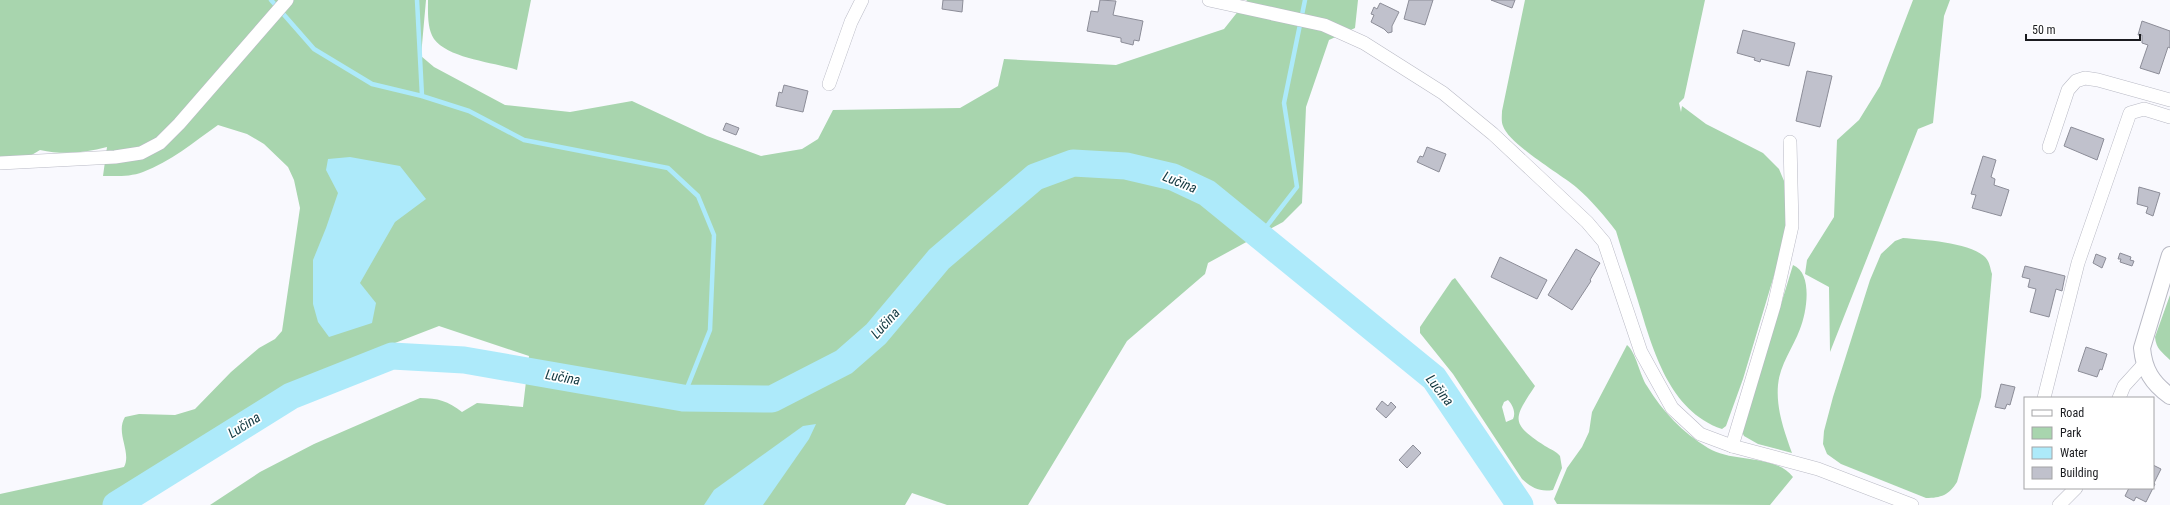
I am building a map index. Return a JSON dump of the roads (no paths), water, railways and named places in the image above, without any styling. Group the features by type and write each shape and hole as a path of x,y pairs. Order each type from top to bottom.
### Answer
{"street":[{"path":"0,163 115,157 141,153 160,143 179,124 287,0"},
{"path":"829,84 851,22 862,0"},
{"path":"1209,0 1324,25 1364,43 1443,93 1493,134 1587,222 1604,242 1641,352 1672,408 1700,434 1732,446 1818,469 1912,505"},
{"path":"2049,147 2068,90 2076,81 2085,78 2098,80 2170,100"},
{"path":"2044,397 2078,263 2130,113 2144,109 2170,117"},
{"path":"1732,446 1774,306 1792,226 1790,142"},
{"path":"2170,255 2143,339 2142,348 2144,364 2153,381 2170,396"},
{"path":"2119,397 2124,386 2144,364"},
{"path":"2059,505 2075,489"}],"water":[{"path":"350,157 400,166 426,199 395,222 360,283 376,303 372,323 329,337 318,322 313,304 313,260 338,193 326,170 328,159"},
{"path":"816,424 809,439 763,505 704,505 714,490 803,426"}],"waterway":[{"path":"271,0 314,49 372,84 422,96 469,111 524,140 668,168 698,196 714,235 710,330 683,398"},
{"path":"417,0 422,96"},
{"path":"1260,235 1297,187 1284,103 1305,0"},
{"name":"Lučina","path":"116,505 291,396 392,356 464,360 683,398 772,399 844,362 876,334 939,259 1035,177 1073,163 1126,166 1173,177 1207,193 1434,378 1520,505"}]}
